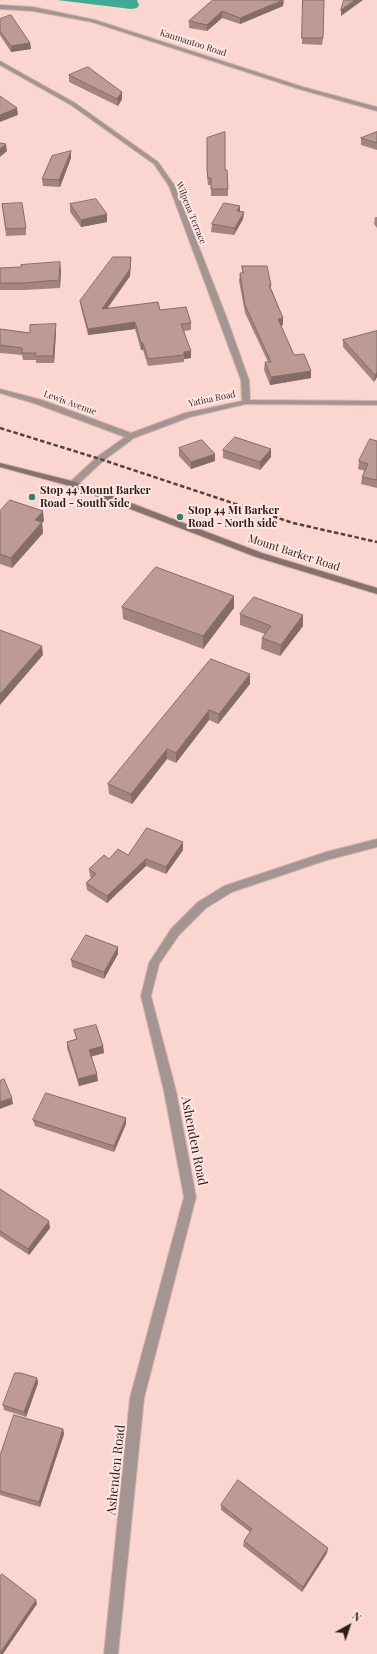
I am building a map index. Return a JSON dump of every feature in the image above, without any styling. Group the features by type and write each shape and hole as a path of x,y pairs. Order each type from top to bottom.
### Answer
{"main road":[{"name":"Mount Barker Road","path":"0,465 73,484 259,555 377,591"}],"street":[{"name":"Kanmantoo Road","path":"0,7 33,9 92,21 301,88 377,109"},
{"name":"Wilpena Terrace","path":"0,63 73,104 156,162 172,186 222,316 245,380 246,402"},
{"name":"Lewis Avenue","path":"0,391 39,402 131,436"},
{"name":"Yatina Road","path":"73,484 100,459 131,436 188,415 246,402 377,403"},
{"name":"Ashenden Road","path":"111,1654 137,1398 190,1197 170,1091 146,996 154,963 175,932 202,905 228,889 326,856 377,843"}],"water":[{"path":"57,0 137,0 139,5 137,8 131,9"}],"building":[{"path":"213,0 283,0 240,18 222,11 207,25 189,21"},
{"path":"303,0 324,0 323,38 302,38"},
{"path":"344,0 355,0 341,10"},
{"path":"11,15 30,43 11,46 0,31 0,19"},
{"path":"88,67 122,92 117,99 69,75"},
{"path":"0,96 17,108 0,115"},
{"path":"225,132 225,170 227,170 228,189 211,189 211,178 208,178 207,169 207,138"},
{"path":"377,132 377,143 361,138"},
{"path":"0,143 6,144 0,149"},
{"path":"71,151 59,180 42,179 52,156"},
{"path":"96,199 107,214 81,220 70,204"},
{"path":"22,203 26,228 6,229 2,204"},
{"path":"224,203 240,206 237,211 244,212 235,228 212,224"},
{"path":"113,257 131,257 130,269 102,309 158,302 160,310 186,307 191,323 181,324 191,351 184,352 184,355 148,359 143,343 141,343 135,322 88,329 80,301"},
{"path":"60,262 59,280 0,283 0,268"},
{"path":"242,266 267,266 271,285 269,285 283,318 278,319 294,355 304,354 311,371 271,377 265,362 271,362 245,305 240,273 243,273"},
{"path":"56,324 53,356 35,356 36,353 22,353 22,348 0,345 0,329 30,333 30,325"},
{"path":"377,331 377,372 375,375 343,340"},
{"path":"235,437 271,449 260,462 223,450"},
{"path":"370,439 377,441 377,480 362,477 368,464 359,461"},
{"path":"202,440 215,454 191,462 179,448"},
{"path":"10,500 43,511 35,520 42,522 11,558 0,554 0,511"},
{"path":"156,567 234,596 203,636 122,607"},
{"path":"254,597 303,615 281,645 262,638 271,626 240,614"},
{"path":"0,630 42,646 0,694"},
{"path":"211,659 250,674 219,714 209,710 176,753 167,749 131,794 108,784"},
{"path":"147,828 183,842 166,867 146,859 107,896 86,883 96,874 89,869 104,855 109,859 118,849 128,855"},
{"path":"86,935 118,947 104,972 71,960"},
{"path":"96,1025 103,1046 89,1050 97,1074 78,1079 67,1042 77,1039 74,1030"},
{"path":"4,1079 12,1098 0,1102 0,1081"},
{"path":"46,1093 126,1118 114,1146 33,1120"},
{"path":"0,1189 49,1221 28,1249 0,1231"},
{"path":"15,1373 21,1373 37,1378 24,1412 3,1405"},
{"path":"14,1415 63,1429 39,1502 0,1491 0,1456"},
{"path":"238,1480 328,1548 303,1587 244,1541 252,1529 221,1505"},
{"path":"2,1574 36,1600 0,1653 0,1577"}],"railway":[{"path":"0,428 100,459 293,523 377,542"}],"place":[{"name":"Stop 44 Mount Barker Road - South side","path":"32,497"},
{"name":"Stop 44 Mt Barker Road - North side","path":"180,517"}]}
